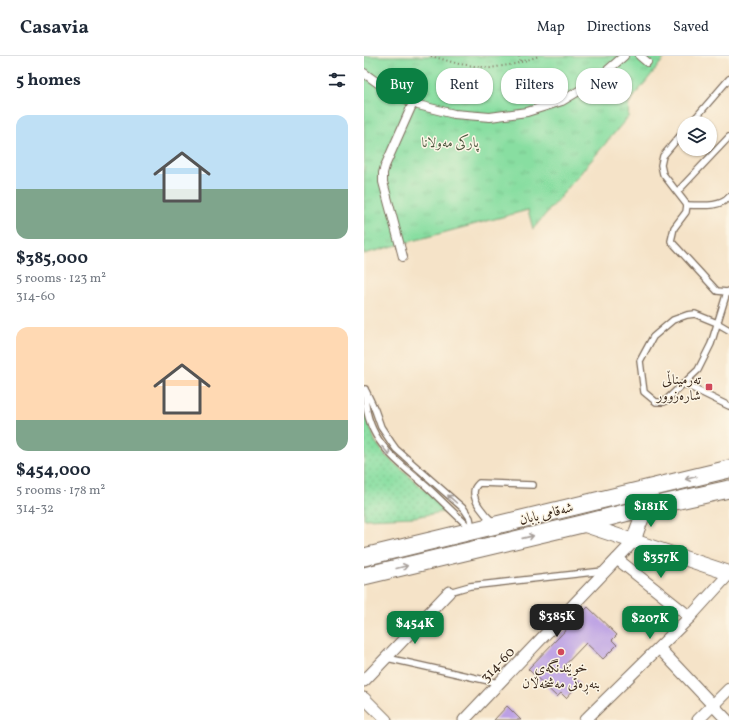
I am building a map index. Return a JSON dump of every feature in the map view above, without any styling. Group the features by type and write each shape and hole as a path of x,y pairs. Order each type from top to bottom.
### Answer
{"main road":[{"name":"شەقامی بابان","path":"364,557 729,469"},
{"path":"364,576 648,507 729,489"},
{"path":"494,526 496,544"},
{"path":"472,530 477,548"},
{"path":"364,545 380,545 444,538"}],"street":[{"path":"416,104 454,114 490,117 527,112 562,101 594,82 624,56"},
{"path":"640,56 647,62"},
{"path":"364,73 376,82"},
{"path":"403,257 383,182 383,173 413,104"},
{"path":"634,541 637,529 648,507"},
{"path":"582,524 729,573 690,617 585,720"},
{"name":"314-60","path":"464,720 634,541"},
{"path":"617,559 690,617"},
{"path":"364,681 449,592"},
{"path":"659,648 727,720"},
{"path":"698,720 729,689"},
{"path":"364,698 386,720"}],"lane":[{"path":"697,116 729,79"},
{"path":"678,191 729,137"},
{"path":"677,139 663,156 661,165 664,174 687,205 686,212 674,228 671,241 717,291 728,292 717,323 711,344 698,370 664,402 656,402 644,392 640,361 652,337 673,320 695,314 717,323 729,330"},
{"path":"687,205 710,205 726,201 729,197"},
{"path":"684,384 729,406"},
{"path":"365,389 381,427 391,442 403,456 464,509 470,518 472,530 444,502 394,459 382,446 368,421 365,408 365,389"},
{"path":"494,526 478,505 474,495 474,489 476,486 479,483 533,484"},
{"path":"449,592 470,586 606,571"},
{"path":"386,658 499,683"}],"path":[{"path":"431,56 459,64 490,68 515,64 539,56"},
{"path":"519,56 521,62"}],"green space":[{"name":"پارکی مەولانا","path":"364,56 666,56 632,99 632,68 576,68 576,104 629,104 628,117 533,229 528,210 364,254"},
{"path":"364,411 375,441 386,456 449,511 414,517 364,519"}],"building":[{"name":"خوێندنگەی بنەڕەتی مەشخەڵان","path":"588,607 617,635 612,640 617,645 603,659 586,643 563,667 580,683 566,698 561,693 557,697 528,669"},
{"path":"507,706 521,720 494,720"}],"place":[{"name":"تەرمیناڵی شارەزوور","path":"709,387"},
{"name":"خوێندنگەی بنەڕەتی مەشخەڵان","path":"561,652"}]}
